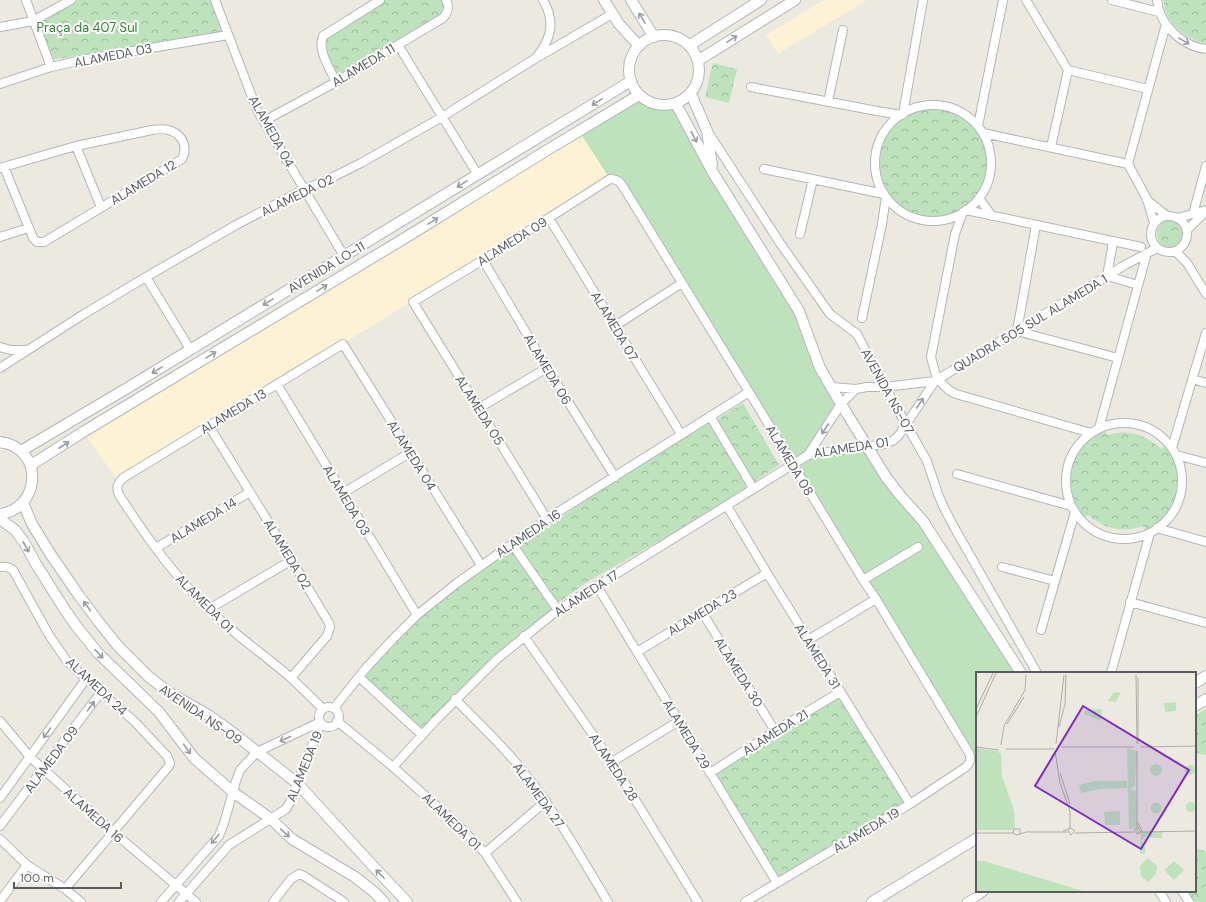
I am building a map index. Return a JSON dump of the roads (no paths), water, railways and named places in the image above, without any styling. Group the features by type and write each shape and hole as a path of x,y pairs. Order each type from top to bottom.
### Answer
{"street":[{"path":"26,0 51,67"},
{"path":"0,27 33,21 71,0"},
{"name":"ALAMEDA 04","path":"216,0 228,35 258,110 344,256"},
{"path":"336,82 322,51 321,45 323,36 380,0"},
{"name":"ALAMEDA 11","path":"264,121 336,82 442,18 448,11 449,7 446,0"},
{"name":"ALAMEDA 02","path":"0,368 84,314 146,277 236,225 305,189 362,163 442,117 536,58 548,40 550,30 548,8 543,0"},
{"path":"604,0 619,24 639,46"},
{"path":"631,0 654,37"},
{"path":"690,45 761,0"},
{"path":"699,60 795,0"},
{"path":"902,114 908,91 923,0"},
{"path":"980,129 981,109 1003,0"},
{"path":"1026,0 1068,70 1051,147"},
{"path":"1112,0 1160,12"},
{"path":"1157,0 1160,12 1166,24 1180,39 1198,48 1206,49"},
{"path":"536,58 612,14"},
{"path":"1154,223 1147,199 1128,164 1166,24"},
{"path":"828,102 843,30"},
{"name":"ALAMEDA 03","path":"0,84 51,67 106,55 228,35"},
{"path":"663,35 682,39 690,45 699,60 700,72 697,84 691,94 676,104 663,106 650,103 639,95 634,89 629,69 632,56 639,46 646,40 663,35"},
{"path":"398,45 478,175"},
{"path":"1068,70 1148,89"},
{"name":"AVENIDA LO-11","path":"21,451 631,81"},
{"path":"751,87 877,111 902,114"},
{"path":"908,91 916,108"},
{"name":"AVENIDA NS-07","path":"691,94 707,131 780,243 830,314 857,334 927,461 938,494 954,527 1036,672"},
{"name":"AVENIDA LO-11","path":"31,465 639,95"},
{"name":"AVENIDA NS-07","path":"676,104 712,171 799,311 820,368 886,477 923,521 1020,672"},
{"path":"931,105 945,106 959,111 971,119 980,129 988,145 991,159 990,172 986,186 979,198 965,211 949,219 930,221 911,217 895,207 885,195 878,180 875,168 875,157 883,134 902,114 916,108 931,105"},
{"path":"971,119 981,109"},
{"path":"877,111 890,125"},
{"name":"ALAMEDA 12","path":"162,129 171,131 182,139 186,147 185,154 182,159 44,242 37,242 33,238 2,167 76,146 152,130 162,129"},
{"path":"980,129 1003,136 1128,164"},
{"name":"AVENIDA NS-07","path":"707,131 712,171"},
{"path":"988,145 1003,136"},
{"path":"76,146 101,207"},
{"path":"1187,230 1195,217 1203,189 1206,166"},
{"path":"764,169 885,195"},
{"name":"ALAMEDA 09","path":"413,302 483,260 610,179"},
{"name":"ALAMEDA 08","path":"610,179 617,180 622,184 965,747"},
{"path":"800,234 813,179"},
{"path":"858,188 878,180"},
{"path":"862,318 882,224 885,195"},
{"path":"979,198 992,216"},
{"path":"1147,199 1167,216"},
{"path":"882,224 887,214 895,207"},
{"path":"965,211 1036,225 1144,250 1157,248 1164,251 1179,250 1187,237 1187,230 1184,223 1178,218"},
{"path":"965,211 955,234 931,357 936,380 956,394 1091,433"},
{"path":"1157,248 1152,238 1151,230 1154,223 1160,218 1167,216 1178,218 1195,217 1206,211"},
{"path":"1195,217 1206,222"},
{"name":"ALAMEDA 07","path":"549,218 681,434"},
{"path":"949,219 955,234"},
{"path":"1036,225 1017,331 1118,358"},
{"path":"0,237 28,228"},
{"path":"1099,428 1138,285 1144,250 1152,238"},
{"path":"1113,242 1108,276 1138,285"},
{"path":"1184,244 1187,263"},
{"name":"QUADRA 505 SUL ALAMEDA 1","path":"936,380 1108,276 1144,250"},
{"path":"1175,251 1187,263 1206,294"},
{"name":"ALAMEDA 06","path":"483,260 547,368 615,477"},
{"path":"146,277 190,349"},
{"path":"615,326 682,283"},
{"name":"ALAMEDA 05","path":"413,302 547,519"},
{"path":"1172,448 1206,332"},
{"name":"ALAMEDA 04","path":"343,344 481,565"},
{"name":"ALAMEDA 13","path":"123,478 343,344"},
{"path":"0,347 11,350 28,350"},
{"path":"479,408 547,368"},
{"path":"1192,379 1206,383"},
{"path":"831,386 856,389 867,387 885,387 936,380"},
{"name":"ALAMEDA 01","path":"808,455 884,444 894,440 899,435 936,380"},
{"name":"ALAMEDA 03","path":"277,384 417,615"},
{"name":"ALAMEDA 01","path":"808,455 842,404 856,389"},
{"name":"ALAMEDA 16","path":"334,708 359,677 417,615 456,583 547,519 749,392"},
{"path":"1103,413 1108,420 1114,424"},
{"path":"710,416 753,488"},
{"path":"1114,424 1136,424 1150,429 1162,436 1172,448 1181,466 1182,481 1180,495 1175,509 1166,521 1157,528 1150,533 1136,538 1124,539 1107,536 1094,531 1083,522 1073,509 1068,495 1066,481 1068,467 1073,454 1081,442 1091,433 1099,428 1114,424"},
{"name":"ALAMEDA 02","path":"209,426 327,618 330,627 327,636 291,678"},
{"path":"1075,428 1080,435 1081,442"},
{"path":"1162,436 1172,434 1177,429"},
{"path":"0,442 10,444 21,451 27,457 31,465 33,475 29,495 23,503 12,511 0,514"},
{"path":"343,493 411,452"},
{"name":"ALAMEDA 17","path":"393,767 455,699 497,659 558,610 808,455"},
{"path":"1176,455 1206,463"},
{"path":"1181,466 1185,461 1192,459"},
{"path":"957,474 1053,500 1073,509"},
{"name":"ALAMEDA 01","path":"123,478 117,485 119,495 141,528 177,576 209,609 253,648 291,678 323,709"},
{"name":"ALAMEDA 14","path":"156,548 250,492"},
{"path":"1053,500 1060,500 1068,495"},
{"name":"AVENIDA NS-09","path":"23,503 32,524 51,555 98,621 118,646 149,678 170,693 210,716 297,783 372,866 407,902"},
{"name":"ALAMEDA 31","path":"727,506 910,804"},
{"path":"1041,630 1070,530 1073,509"},
{"name":"AVENIDA NS-09","path":"0,519 15,530 24,542 65,610 98,653 159,712 194,758 233,792 270,819 292,840 355,877 384,902"},
{"path":"1166,521 1176,534"},
{"path":"1070,530 1076,524 1083,522"},
{"path":"1157,528 1206,542"},
{"path":"1111,672 1150,533"},
{"path":"1136,538 1145,550"},
{"path":"512,544 558,610"},
{"path":"863,580 918,547"},
{"path":"209,609 292,560"},
{"name":"ALAMEDA 24","path":"0,567 4,566 12,570 59,650 68,661 135,722 169,759 169,766 113,832"},
{"path":"1002,567 1055,581"},
{"name":"ALAMEDA 23","path":"637,652 767,573"},
{"name":"ALAMEDA 29","path":"597,586 777,883"},
{"path":"808,640 876,599"},
{"path":"1130,602 1206,624"},
{"name":"ALAMEDA 30","path":"702,612 776,731"},
{"name":"ALAMEDA 28","path":"524,636 612,762 698,902"},
{"path":"1196,682 1206,676"},
{"path":"359,677 422,735"},
{"name":"ALAMEDA 09","path":"0,798 86,679"},
{"name":"ALAMEDA 09","path":"0,826 101,692"},
{"name":"ALAMEDA 21","path":"710,773 840,692"},
{"name":"ALAMEDA 27","path":"455,699 525,773 546,802 608,902"},
{"path":"1196,705 1206,699"},
{"path":"326,707 334,708 338,714 335,724 330,726 321,723 319,715 323,709 326,707"},
{"name":"ALAMEDA 01","path":"337,721 393,767 456,823 485,853 517,902"},
{"path":"612,762 679,721"},
{"name":"ALAMEDA 16","path":"0,722 43,770 113,832 196,902"},
{"name":"ALAMEDA 19","path":"161,902 219,836 240,770 257,752 321,723"},
{"name":"ALAMEDA 19","path":"179,902 229,845 286,809 321,723"},
{"name":"ALAMEDA 19","path":"745,902 910,804 954,775 969,764 971,760 965,747"},
{"path":"485,853 546,802"},
{"path":"65,890 113,832"},
{"path":"0,839 27,865 81,902"},
{"path":"872,902 976,839"},
{"path":"0,901 27,865"},
{"path":"273,902 291,878 299,874 344,902"},
{"path":"1160,892 1166,902"},
{"path":"1183,892 1189,902"},
{"path":"967,902 981,896"}],"park label":[{"name":"Praça da 407 Sul","path":"87,27"}]}
